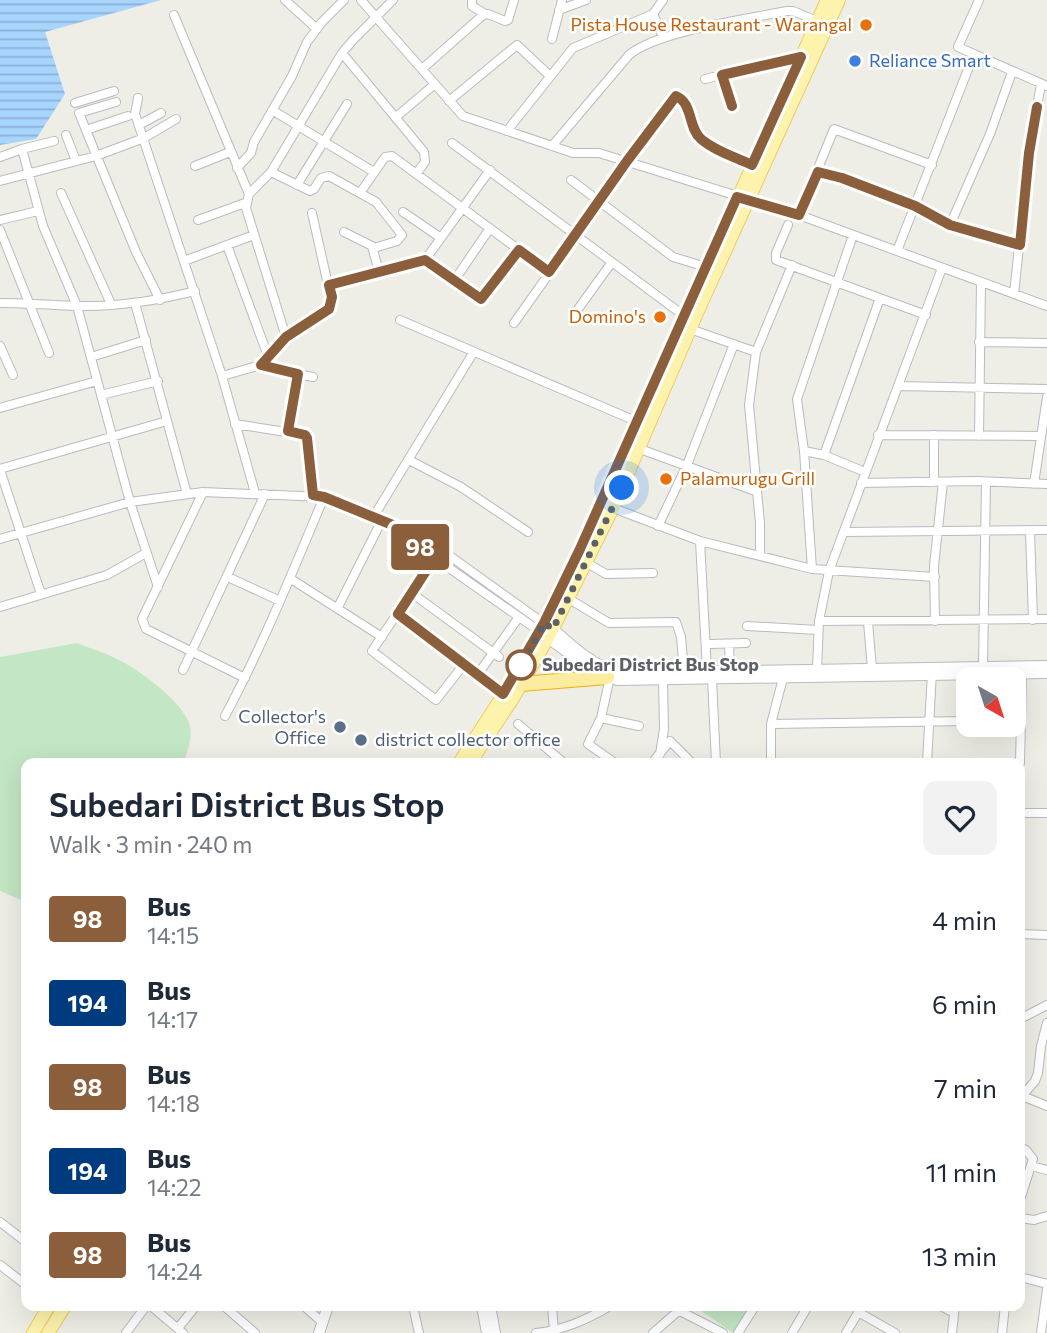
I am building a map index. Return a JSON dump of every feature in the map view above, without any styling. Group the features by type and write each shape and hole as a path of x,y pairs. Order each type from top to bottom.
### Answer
{"highway":[{"path":"521,684 608,677"}],"main road":[{"path":"461,758 569,599 587,563 640,449 690,329 742,198 752,165 827,0"},
{"path":"473,758 521,684 683,315 839,0"},
{"path":"33,1333 46,1311"},
{"path":"48,1333 62,1311"}],"street":[{"path":"285,0 317,29"},
{"path":"237,168 251,153 254,142 292,76 304,47 344,0"},
{"path":"361,0 463,116 573,153 599,153 799,215 1047,306"},
{"path":"198,220 247,199 271,172 342,53 393,0"},
{"path":"472,0 472,6 485,14 508,20 514,0"},
{"path":"552,40 562,0"},
{"path":"559,10 586,0"},
{"path":"507,131 573,48 653,14 663,0"},
{"path":"979,0 958,47 1044,85 1029,153 1014,294"},
{"path":"552,146 629,55 663,37 787,11 817,21"},
{"path":"422,69 485,14"},
{"path":"653,14 663,37"},
{"path":"174,15 237,168 254,235 286,337"},
{"path":"449,101 517,45 550,76"},
{"path":"342,53 424,152 425,162 416,174"},
{"path":"897,251 974,54"},
{"path":"705,79 801,57"},
{"path":"950,225 990,134 1012,72"},
{"path":"722,75 732,106"},
{"path":"396,117 435,84"},
{"path":"114,91 74,100 136,252 160,300"},
{"path":"514,323 627,161 676,96 684,101 698,137 718,150 752,165"},
{"path":"138,98 135,114 222,376 255,493"},
{"path":"79,113 116,102"},
{"path":"297,184 347,104"},
{"path":"272,110 374,172"},
{"path":"139,125 161,113"},
{"path":"86,130 128,116"},
{"path":"0,181 96,156 144,138 176,119"},
{"path":"799,215 834,129 932,165"},
{"path":"65,135 76,161"},
{"path":"0,157 54,141"},
{"path":"452,143 683,315"},
{"path":"22,149 43,226 77,306 130,502 158,587"},
{"path":"195,166 230,152"},
{"path":"360,193 385,157 389,156 549,272"},
{"path":"329,285 425,260 489,170"},
{"path":"271,172 313,191 321,178 329,176 380,206 402,235 397,241 374,248"},
{"path":"818,172 842,178 915,206 950,225 1020,245"},
{"path":"570,180 673,257 706,267"},
{"path":"61,193 111,304"},
{"path":"0,220 38,211"},
{"path":"403,212 441,238"},
{"path":"261,365 286,337 329,309 332,297 312,213"},
{"path":"788,225 775,258 926,315"},
{"path":"454,281 490,229"},
{"path":"0,230 49,353"},
{"path":"344,232 374,248 379,272"},
{"path":"184,261 254,235"},
{"path":"812,569 804,451 797,399 853,235"},
{"path":"227,245 268,356"},
{"path":"425,260 478,298 484,298 519,250"},
{"path":"573,316 612,262"},
{"path":"760,556 760,523 749,405 757,352 792,265"},
{"path":"817,670 819,621 828,571 845,532 878,435 942,268"},
{"path":"979,436 981,282"},
{"path":"0,303 77,306 135,303 195,291"},
{"path":"824,455 880,298"},
{"path":"135,303 187,494"},
{"path":"400,320 638,422"},
{"path":"690,329 757,352"},
{"path":"91,357 146,340"},
{"path":"979,342 1047,343"},
{"path":"658,526 687,465 734,344"},
{"path":"0,346 13,375"},
{"path":"338,607 378,518 473,353"},
{"path":"222,376 261,365 313,377"},
{"path":"288,431 298,374"},
{"path":"0,408 97,381"},
{"path":"102,395 158,381"},
{"path":"898,386 1047,389"},
{"path":"1034,484 1047,397"},
{"path":"41,594 19,535 0,469 167,421"},
{"path":"235,424 305,435 313,495"},
{"path":"878,435 1041,436"},
{"path":"934,436 938,482 935,621"},
{"path":"640,449 755,491"},
{"path":"804,451 824,455 865,472"},
{"path":"409,460 461,487 528,532"},
{"path":"986,482 983,667 1047,666"},
{"path":"862,483 1047,484"},
{"path":"203,492 142,620 143,625 146,629 245,678"},
{"path":"0,539 130,502 203,492 313,495 395,526 411,528 546,630 585,665 608,677 663,681 730,671 872,669 956,674"},
{"path":"183,670 265,494"},
{"path":"225,716 291,579 324,497"},
{"path":"613,508 700,541 812,569 935,577"},
{"path":"395,526 406,538 519,617 614,671 783,678 956,670"},
{"path":"845,532 1047,530"},
{"path":"1030,531 1032,620"},
{"path":"700,541 716,758"},
{"path":"0,607 116,572 146,553"},
{"path":"435,557 372,651 436,700 465,663"},
{"path":"587,563 606,574 653,573"},
{"path":"228,576 280,601"},
{"path":"291,579 383,637"},
{"path":"413,593 496,654"},
{"path":"569,599 609,623 676,622 681,637 684,672"},
{"path":"398,614 503,694"},
{"path":"478,674 496,654 519,617"},
{"path":"819,621 1047,619"},
{"path":"868,622 872,669"},
{"path":"747,626 818,630"},
{"path":"710,644 746,643"},
{"path":"729,644 730,671"},
{"path":"927,758 932,673"},
{"path":"1026,675 1047,673"},
{"path":"608,677 601,718 588,744 608,758"},
{"path":"771,758 771,724 783,678"},
{"path":"660,754 664,729 663,681"},
{"path":"601,718 639,726"},
{"path":"771,724 956,721"},
{"path":"518,724 558,758"},
{"path":"1018,737 1020,758"},
{"path":"656,758 670,741 687,758"},
{"path":"1025,813 1047,813"},
{"path":"1025,934 1047,935"},
{"path":"1025,1016 1047,1005"},
{"path":"1035,1081 1047,1023"},
{"path":"1025,1092 1047,1074"},
{"path":"1025,1098 1047,1106"},
{"path":"1025,1150 1033,1159 1025,1185"},
{"path":"1031,1166 1047,1170"},
{"path":"1025,1219 1034,1220 1047,1216"},
{"path":"0,1222 21,1238"},
{"path":"0,1265 21,1281"},
{"path":"1025,1279 1047,1287 1041,1333"},
{"path":"126,1333 144,1311"},
{"path":"154,1311 180,1331 193,1311"},
{"path":"230,1311 255,1333"},
{"path":"308,1311 321,1327"},
{"path":"414,1311 419,1333"},
{"path":"483,1311 487,1333"},
{"path":"491,1311 495,1333"},
{"path":"552,1311 554,1331"},
{"path":"536,1333 565,1330 601,1311"},
{"path":"653,1333 679,1311"},
{"path":"687,1311 723,1333"},
{"path":"738,1333 752,1311"},
{"path":"795,1332 806,1311"},
{"path":"846,1333 859,1311"},
{"path":"863,1311 895,1333"},
{"path":"952,1333 955,1311"},
{"path":"1002,1333 1004,1311"}],"green space":[{"path":"77,643 106,654 141,673 162,689 180,708 191,731 185,758 21,758 21,900 0,891 0,657"},
{"path":"701,1311 748,1311 733,1333"}],"water":[{"path":"0,0 161,0 45,32 65,94 36,139 0,145"}],"bus line":[{"name":"98","path":"732,106 722,75 801,57 752,165 701,140 693,128 684,101 676,96 549,272 519,250 481,299 425,260 329,285 332,303 329,309 286,337 261,365 298,374 288,431 305,435 307,438 313,495 395,526 406,538 435,557 398,614 503,694 544,623 580,549 737,197 799,215 818,172 826,173 915,206 950,225 1020,245 1029,153 1037,107"}],"place":[{"name":"Pista House Restaurant - Warangal","path":"866,25"},
{"name":"Reliance Smart","path":"855,61"},
{"name":"Domino's","path":"660,317"},
{"name":"Palamurugu Grill","path":"666,479"},
{"name":"Subedari District Bus Stop","path":"521,665"},
{"name":"Collector's Office","path":"340,727"},
{"name":"district collector office","path":"361,740"}],"route":[{"path":"521,665 516,675 544,623 553,629 622,488"}]}
